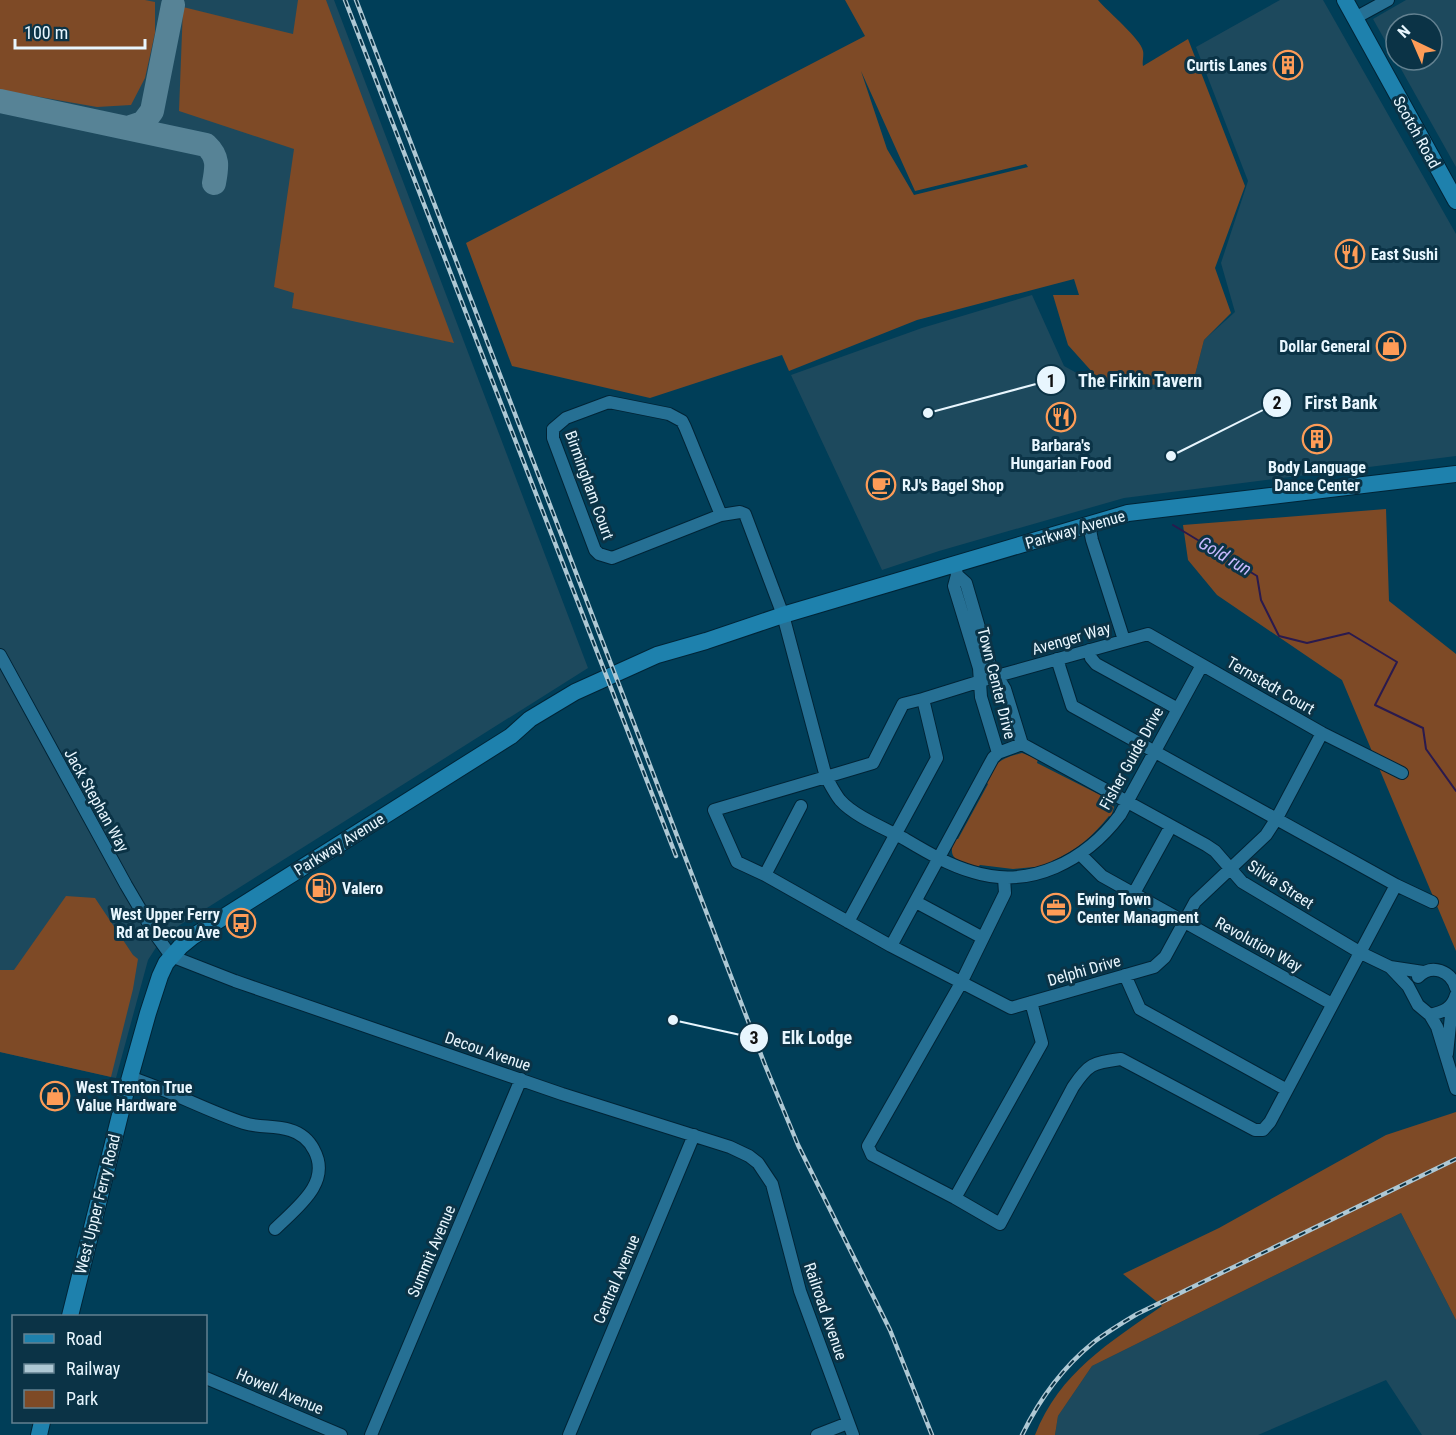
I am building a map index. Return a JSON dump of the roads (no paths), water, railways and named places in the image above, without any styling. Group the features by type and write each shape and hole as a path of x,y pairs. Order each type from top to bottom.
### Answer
{"main road":[{"name":"Scotch Road","path":"1345,0 1456,201"},
{"name":"Parkway Avenue","path":"171,956 192,937 511,736 530,719 600,679 657,655 783,615 956,569 1128,513 1456,474"},
{"name":"West Upper Ferry Road","path":"70,1315 129,1077 160,976 171,956"}],"street":[{"path":"1355,18 1388,0"},
{"name":"Birmingham Court","path":"609,402 676,416 685,427 721,515 612,558 599,554 595,550 553,438 553,429 566,418 609,402"},
{"name":"Fisher Guide Drive","path":"721,515 740,512 745,514 783,615 826,777 841,801 858,813 939,858 973,872 1004,879 1052,870 1080,854 1107,832 1127,801 1203,665"},
{"name":"Avenger Way","path":"826,777 873,764 903,704 1124,640 1089,525"},
{"name":"Town Center Drive","path":"956,569 966,583 990,665 1005,689 1022,744"},
{"name":"Town Center Drive","path":"891,946 998,753 981,697 979,668 954,586 956,569"},
{"name":"Ternstedt Court","path":"1124,640 1148,633 1322,733 1402,774"},
{"path":"1089,650 1096,664 1178,709"},
{"name":"Jack Stephan Way","path":"0,656 126,885 153,931 171,956"},
{"path":"1058,659 1072,706 1396,885 1432,902"},
{"path":"848,922 937,758 923,699"},
{"name":"Delphi Drive","path":"826,777 714,810 737,862 1011,1008 1154,967 1165,957 1195,902 1266,835 1322,733"},
{"path":"998,753 1022,744"},
{"name":"Silvia Street","path":"1022,744 1206,844 1242,882 1390,967"},
{"path":"765,875 801,806"},
{"path":"1134,893 1171,826"},
{"name":"Revolution Way","path":"1080,854 1102,876 1332,1004"},
{"path":"1004,879 1005,894 961,983 868,1146 872,1155 1000,1224 1073,1087 1085,1070 1098,1062 1121,1059 1255,1130 1263,1130 1270,1122 1396,885"},
{"path":"916,902 983,938"},
{"name":"Decou Avenue","path":"171,956 246,985 520,1079 730,1146 749,1156 766,1173 776,1196"},
{"path":"1390,967 1423,972 1439,970 1454,981"},
{"path":"1390,967 1411,992 1414,1000 1430,1015 1437,1027 1456,1089"},
{"path":"1411,992 1415,981 1423,972"},
{"path":"1125,975 1140,1009 1287,1090"},
{"path":"955,1198 1042,1043 1031,1002"},
{"path":"1430,1015 1454,1006"},
{"path":"1447,1056 1454,1006"},
{"path":"129,1077 245,1124 292,1130 307,1140 317,1156 319,1166 316,1184 306,1198 275,1229"},
{"name":"Summit Avenue","path":"371,1435 520,1079"},
{"name":"Central Avenue","path":"568,1435 694,1135"},
{"name":"Railroad Avenue","path":"776,1196 800,1291 850,1429"},
{"name":"Howell Avenue","path":"207,1378 341,1435"},
{"path":"817,1435 850,1429"}],"waterway":[{"name":"Gold run","path":"1173,525 1257,576 1261,600 1279,636 1307,643 1349,633 1397,662 1375,705 1423,728 1426,749 1456,791"}],"railway":[{"path":"345,0 676,856"},
{"path":"356,0 765,1065 798,1145 890,1330 932,1435"},
{"path":"1022,1435 1036,1409 1062,1373 1094,1342 1137,1314 1456,1159"}],"place":[{"name":"Curtis Lanes","path":"1288,65"},
{"name":"East Sushi","path":"1350,254"},
{"name":"Dollar General","path":"1391,346"},
{"name":"The Firkin Tavern","path":"928,413"},
{"name":"Barbara's Hungarian Food","path":"1061,417"},
{"name":"Body Language Dance Center","path":"1317,439"},
{"name":"First Bank","path":"1171,456"},
{"name":"RJ's Bagel Shop","path":"881,485"},
{"name":"Valero","path":"321,888"},
{"name":"Ewing Town Center Managment","path":"1056,908"},
{"name":"West Upper Ferry Rd at Decou Ave","path":"241,923"},
{"name":"Elk Lodge","path":"673,1020"},
{"name":"West Trenton True Value Hardware","path":"55,1096"}]}
